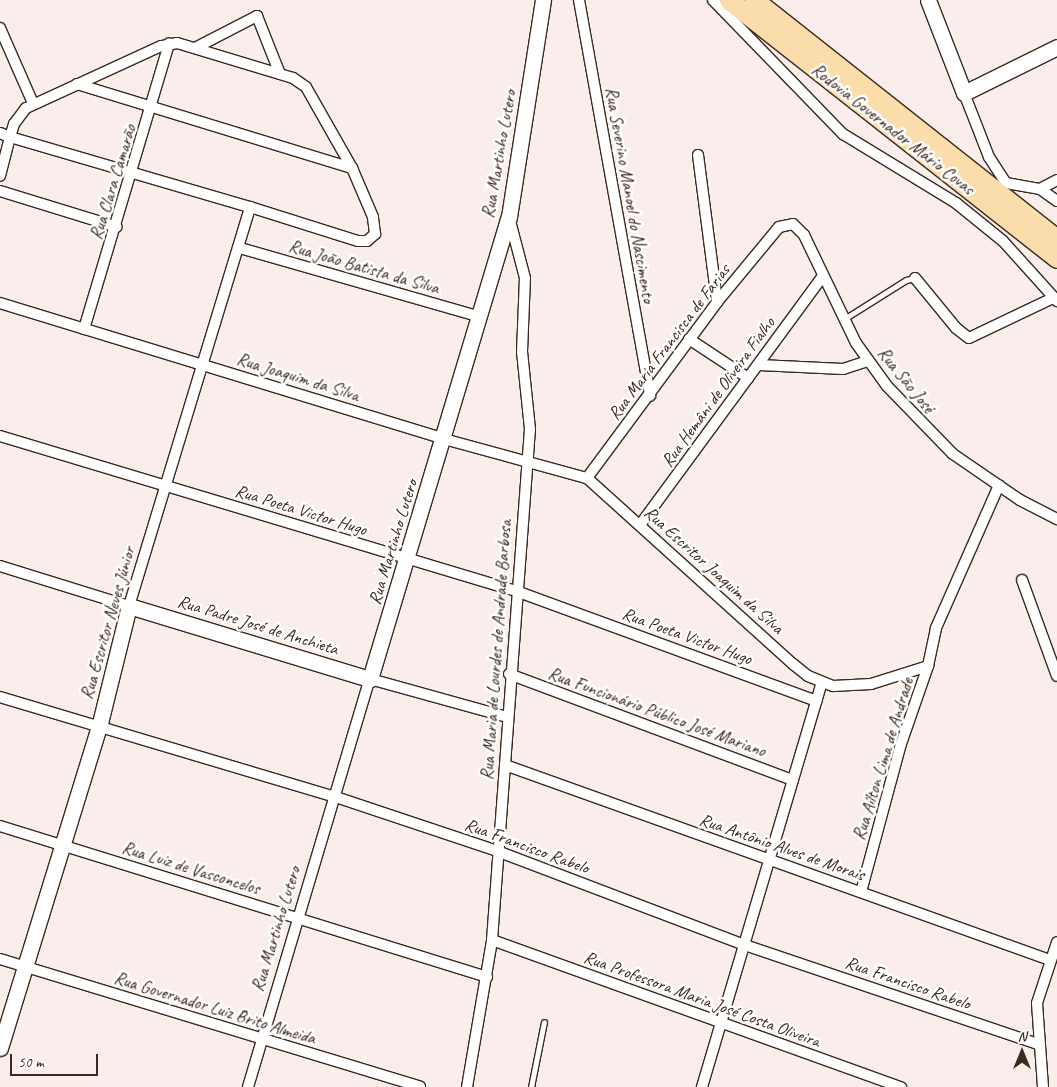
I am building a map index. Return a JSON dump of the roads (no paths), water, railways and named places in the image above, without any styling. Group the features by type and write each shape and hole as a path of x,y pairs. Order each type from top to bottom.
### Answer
{"highway":[{"name":"Rodovia Governador Mário Covas","path":"729,0 1057,258"},
{"name":"Rodovia Governador Mário Covas","path":"754,0 1002,188 1057,239"}],"street":[{"name":"Rua Martinho Lutero","path":"248,1087 444,439 508,217 543,0"},
{"name":"Rua Severino Manoel do Nascimento","path":"579,0 650,396"},
{"path":"714,0 843,134 956,203 1003,241 1055,299 969,338 956,328 915,278"},
{"path":"928,0 1002,188 1040,189 1057,180"},
{"path":"195,48 257,16 280,74"},
{"path":"0,28 29,106"},
{"path":"0,176 5,135 19,115 29,106 169,44 195,48 300,82 313,94 352,168 375,227 372,239 358,240 5,135"},
{"name":"Rua Clara Camarão","path":"84,329 117,227 169,44"},
{"path":"964,92 1057,47"},
{"path":"77,84 352,168"},
{"path":"698,155 717,302"},
{"path":"1040,189 1057,202"},
{"path":"0,190 117,227"},
{"name":"Rua Escritor Neves Júnior","path":"0,1048 98,727 129,606 168,487 240,248 250,207"},
{"name":"Rua Maria de Lourdes de Andrade Barbosa","path":"467,1087 492,940 497,851 505,765 509,674 531,405 522,352 525,278 508,217"},
{"name":"Rua São José","path":"779,227 794,224 801,229 822,277 868,361 933,438 999,485 1057,519"},
{"name":"Rua Maria Francisca de Farias","path":"587,478 650,396 717,302 779,227"},
{"name":"Rua João Batista da Silva","path":"240,248 480,317"},
{"name":"Rua Hemâni de Oliveira Fialho","path":"640,525 822,277"},
{"name":"Rua Joaquim da Silva","path":"0,303 444,439 587,478"},
{"path":"689,339 748,378"},
{"path":"759,365 843,369 868,361"},
{"name":"Rua Poeta Victor Hugo","path":"0,436 516,591 817,701"},
{"name":"Rua Escritor Joaquim da Silva","path":"587,478 794,664 822,683"},
{"path":"702,1087 771,862 822,683 850,688 928,666 936,628 999,485"},
{"name":"Rua Padre José de Anchieta","path":"0,566 370,679 507,717"},
{"path":"1022,580 1057,676"},
{"name":"Rua Aílton Lima de Andrade","path":"862,892 901,744 928,666"},
{"name":"Rua Funcionário Público José Mariano","path":"509,674 793,780"},
{"name":"Rua Francisco Rabelo","path":"0,697 336,797 497,851 745,945 1037,1044"},
{"name":"Rua Antônio Alves de Morais","path":"505,765 771,862 862,892 1050,960"},
{"name":"Rua Luiz de Vasconcelos","path":"0,826 487,978"},
{"name":"Rua Professora Maria José Costa Oliveira","path":"492,940 721,1026 901,1087"},
{"path":"1043,1087 1037,1044 1036,1003 1057,942"},
{"name":"Rua Governador Luiz Brito Almeida","path":"0,959 420,1087"}],"lane":[{"path":"844,320 915,278"},
{"path":"531,1087 544,1022"}]}
